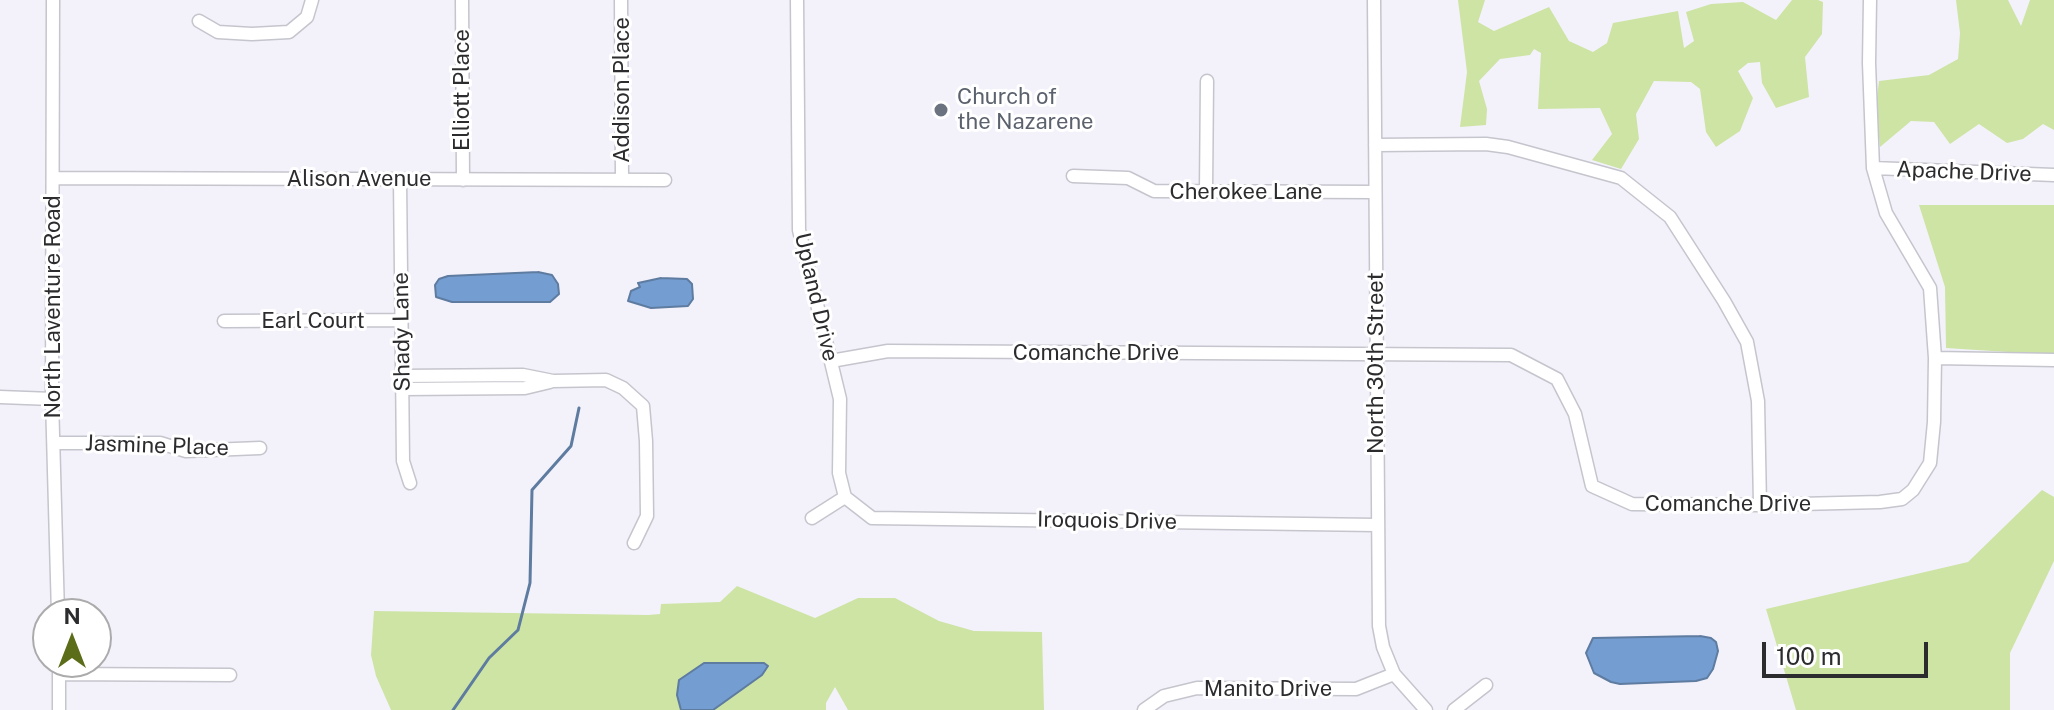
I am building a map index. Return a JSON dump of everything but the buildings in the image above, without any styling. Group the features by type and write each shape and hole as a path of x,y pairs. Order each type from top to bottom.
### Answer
{"street":[{"name":"North Laventure Road","path":"53,0 52,399 58,598"},
{"path":"199,21 218,32 289,32 307,17 312,0"},
{"name":"Elliott Place","path":"462,0 463,180"},
{"name":"Addison Place","path":"621,0 622,180"},
{"name":"Upland Drive","path":"797,0 799,230 840,399 839,473 845,497"},
{"name":"North 30th Street","path":"1374,0 1379,626 1383,647 1394,674 1426,710"},
{"name":"Comanche Drive","path":"831,361 888,351 1511,355 1557,379 1575,414 1592,486 1632,504 1760,505 1902,499 1913,490 1930,463 1935,358 1930,288 1886,213 1873,168 1870,0"},
{"path":"1206,191 1207,81"},
{"path":"1375,145 1486,144 1508,147 1621,178 1670,217 1747,342 1758,401 1760,505"},
{"name":"Apache Drive","path":"1873,168 2054,175"},
{"name":"Cherokee Lane","path":"1073,176 1128,178 1154,191 1375,192"},
{"name":"Alison Avenue","path":"53,178 665,180"},
{"name":"Shady Lane","path":"400,179 403,461 410,483"},
{"name":"Earl Court","path":"224,321 402,320"},
{"path":"1935,358 2054,360"},
{"path":"402,383 525,388 553,381 606,380 623,388 643,406 647,516 634,543"},
{"path":"0,397 52,399"},
{"name":"Jasmine Place","path":"54,443 160,443 186,451 260,448"},
{"path":"812,518 845,497"},
{"name":"Iroquois Drive","path":"845,497 872,518 1376,525"},
{"path":"112,670 230,675"},
{"name":"Manito Drive","path":"1144,710 1164,696 1197,688 1356,689 1394,674"},
{"path":"59,678 59,710"},
{"path":"1454,710 1486,685"}],"green space":[{"path":"1458,0 1485,0 1478,22 1494,31 1549,7 1569,41 1593,52 1607,43 1613,23 1678,11 1684,48 1694,41 1686,12 1711,4 1743,2 1776,20 1792,0 1818,0 1823,2 1822,34 1805,57 1809,97 1776,108 1762,83 1760,62 1748,63 1738,71 1753,98 1740,131 1716,147 1706,132 1700,89 1691,82 1654,81 1636,114 1639,139 1621,169 1592,160 1612,134 1600,108 1538,109 1541,53 1534,49 1530,55 1500,59 1479,81 1487,109 1486,125 1460,127 1467,72"},
{"path":"1956,0 2008,0 2021,26 2030,0 2054,0 2054,130 2043,124 2023,139 2007,143 1979,124 1950,144 1934,122 1911,121 1880,147 1876,106 1879,81 1929,75 1958,59 1960,33"},
{"path":"1919,205 2054,205 2054,355 1946,348 1945,287"},
{"path":"2042,490 2054,497 2054,561 2010,653 2010,710 1796,710 1766,609 1968,562"},
{"path":"737,586 815,618 858,598 895,598 939,621 974,631 1042,632 1044,710 848,710 835,687 826,703 826,710 391,710 376,676 371,655 374,611 648,615 660,614 661,604 720,602"}],"water":[{"path":"538,272 552,275 558,284 559,294 550,302 452,302 436,297 435,285 439,279 448,276"},
{"path":"661,278 687,279 692,284 693,299 688,306 651,308 628,301 631,291 640,287 638,283"},
{"path":"1700,636 1716,642 1718,651 1707,678 1696,681 1611,682 1594,673 1586,653 1593,638"},
{"path":"704,663 764,663 768,666 762,675 713,710 681,710 677,695 679,680"}],"waterway":[{"path":"453,710 489,658 518,630 530,583 532,490 571,446 579,408"}],"place":[{"name":"Church of the Nazarene","path":"941,110"}]}
